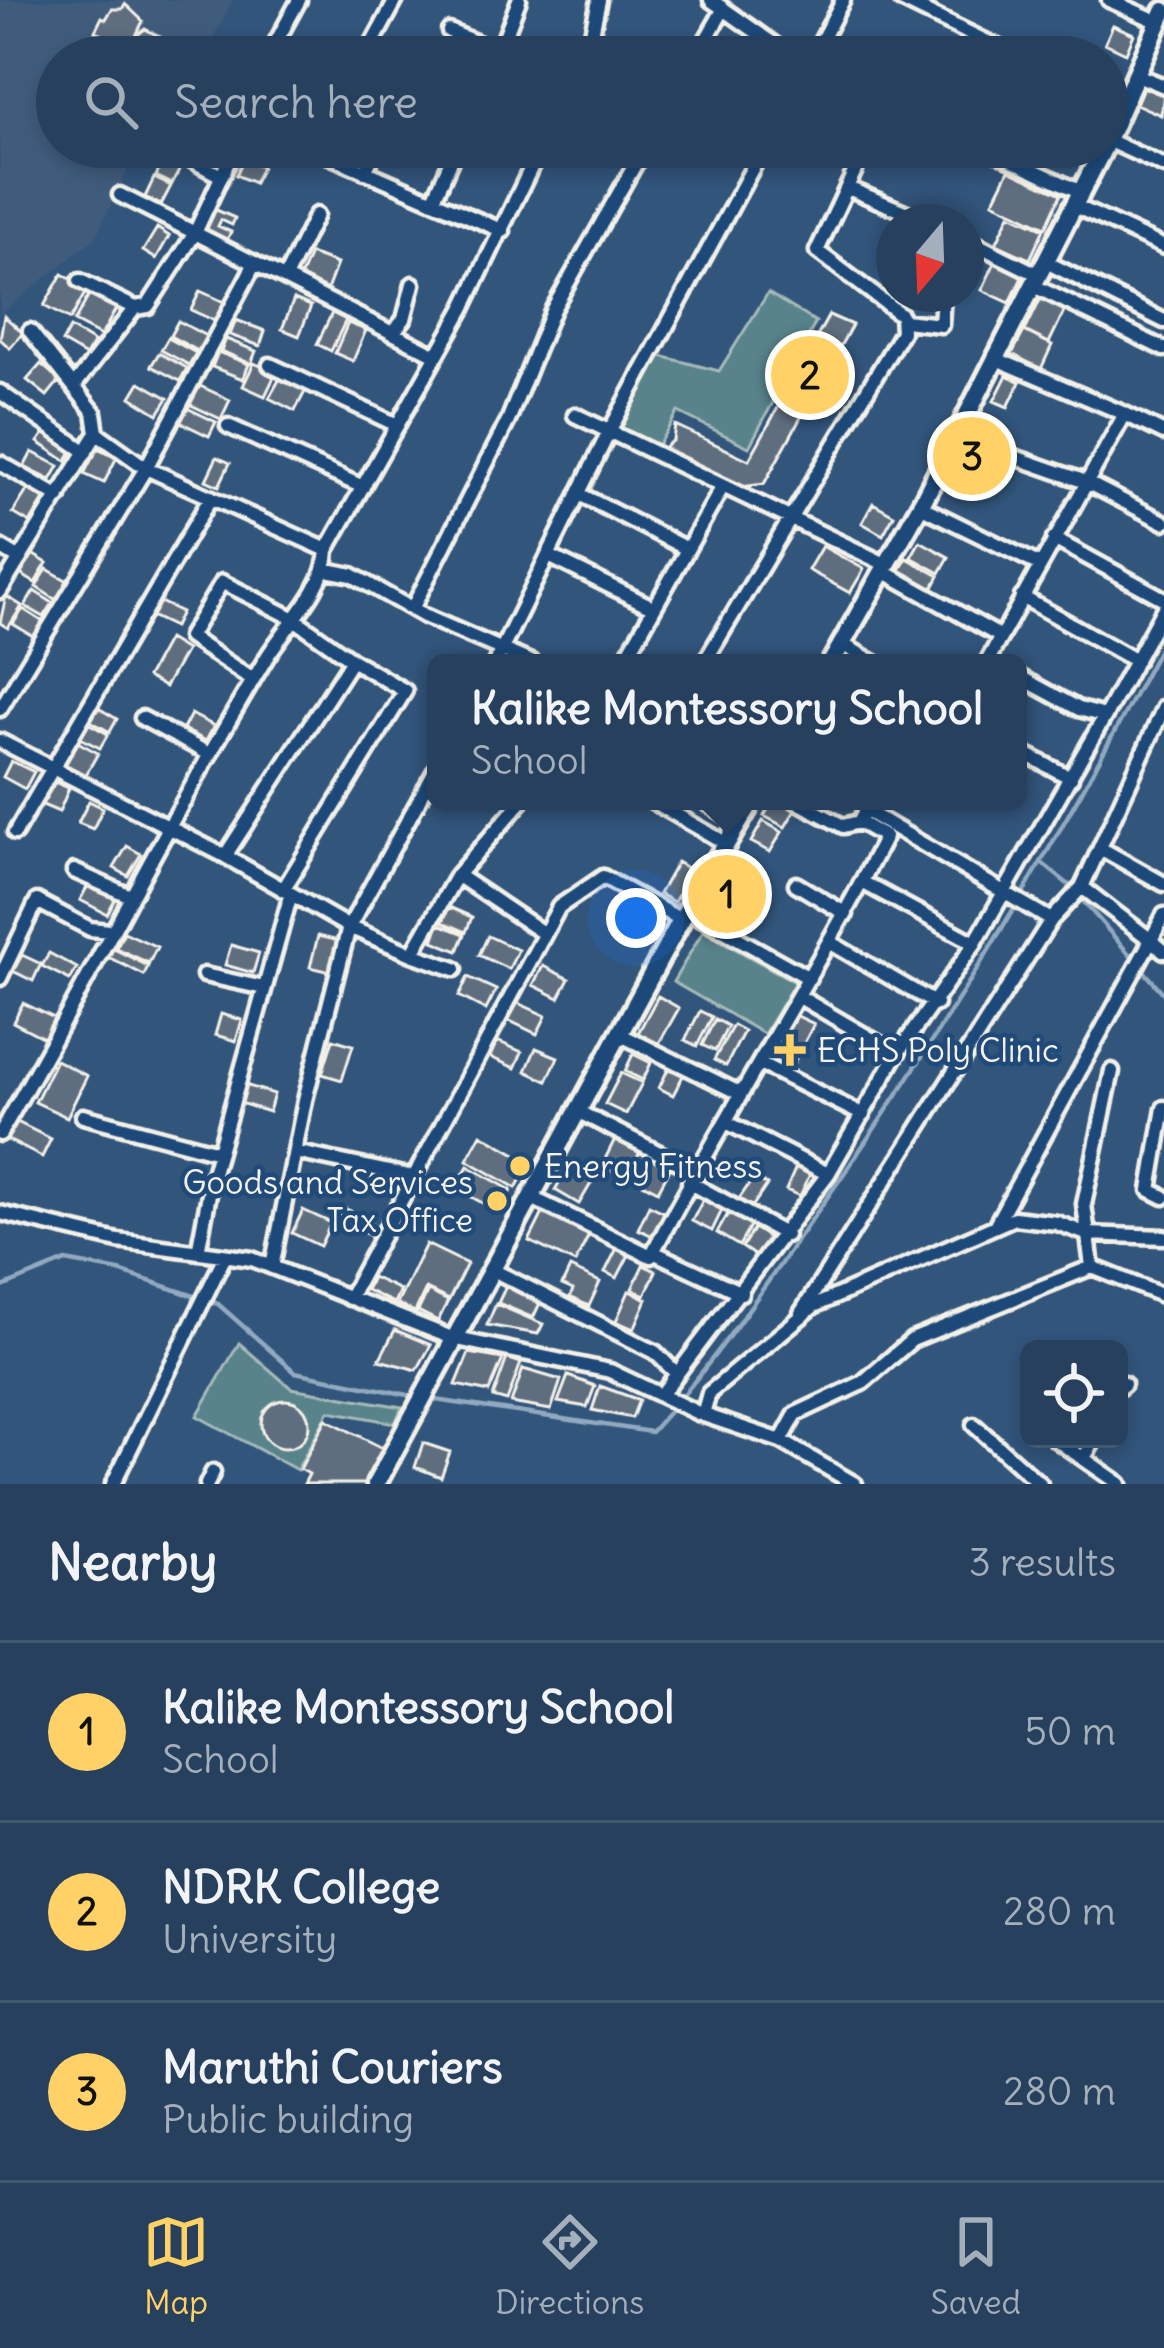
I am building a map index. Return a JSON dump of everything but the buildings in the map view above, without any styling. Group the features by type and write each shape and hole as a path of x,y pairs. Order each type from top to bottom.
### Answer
{"street":[{"path":"279,36 298,0"},
{"path":"376,36 396,0"},
{"path":"508,36 519,0"},
{"path":"591,36 599,0"},
{"path":"711,0 759,36"},
{"path":"823,36 843,0"},
{"path":"901,0 975,36"},
{"path":"1109,0 1162,16 1128,86"},
{"path":"708,36 722,12"},
{"path":"449,31 460,36"},
{"path":"1137,75 1164,86"},
{"path":"1128,153 1164,166"},
{"path":"206,168 221,176"},
{"path":"80,281 135,308 148,306 195,233 225,168"},
{"path":"356,168 503,231"},
{"path":"365,172 367,168"},
{"path":"433,201 448,168"},
{"path":"0,1134 166,828 253,680 327,570 327,550 503,231 532,168"},
{"path":"412,609 508,421 553,309 633,168"},
{"path":"500,654 609,432 753,168"},
{"path":"857,168 817,251 904,321 941,326 942,312"},
{"path":"1022,168 1164,247"},
{"path":"836,654 920,506 1093,168"},
{"path":"848,188 886,204"},
{"path":"120,195 436,356"},
{"path":"285,278 316,215"},
{"path":"984,248 1164,321"},
{"path":"0,709 146,468 255,262"},
{"path":"1040,274 1164,349"},
{"path":"392,333 404,319 413,284"},
{"path":"74,386 135,308"},
{"path":"709,654 904,321"},
{"path":"0,591 97,434 94,412 30,331"},
{"path":"994,358 1164,433"},
{"path":"270,365 397,425"},
{"path":"0,392 86,452"},
{"path":"993,654 1124,413"},
{"path":"575,415 790,518 1001,637"},
{"path":"228,426 363,487"},
{"path":"97,434 146,468 327,550"},
{"path":"956,436 1086,482 1164,522"},
{"path":"0,463 59,497"},
{"path":"627,654 723,486"},
{"path":"579,494 687,549"},
{"path":"15,833 48,769 211,497"},
{"path":"920,506 1040,566"},
{"path":"663,1396 674,1372 786,1235 828,1174 897,1054 937,1004 975,943 1015,898 1071,778 1164,603 1054,539"},
{"path":"0,547 20,559"},
{"path":"549,556 654,608"},
{"path":"327,570 352,575 412,609 512,654"},
{"path":"198,1252 218,1152 287,892 405,692 293,618 227,583 217,586 189,637 253,680"},
{"path":"1022,598 1136,661"},
{"path":"842,644 859,654"},
{"path":"225,856 352,660"},
{"path":"1027,681 1079,709 1106,716"},
{"path":"797,1319 1051,920 1078,891 1164,707"},
{"path":"142,718 209,754"},
{"path":"0,741 225,856 349,928 455,968"},
{"path":"1027,755 1071,778"},
{"path":"272,1267 349,928 427,785"},
{"path":"412,955 457,875 514,810"},
{"path":"668,810 727,844"},
{"path":"376,1484 684,915 747,810"},
{"path":"813,810 843,826 865,811"},
{"path":"865,811 1051,920"},
{"path":"532,1198 651,1256 692,1176 831,943 884,837 865,811"},
{"path":"1100,848 1164,884"},
{"path":"74,871 128,896"},
{"path":"457,875 544,933"},
{"path":"349,1298 559,907 603,877 809,978"},
{"path":"862,882 975,943"},
{"path":"796,884 846,914"},
{"path":"1078,891 1164,951"},
{"path":"0,978 37,902 90,929 110,931"},
{"path":"995,1225 1164,915"},
{"path":"831,943 937,1004"},
{"path":"205,975 264,988"},
{"path":"799,996 897,1054"},
{"path":"619,1034 742,1094"},
{"path":"759,1063 863,1115"},
{"path":"1092,1267 1084,1204 1112,1071"},
{"path":"579,1112 786,1235"},
{"path":"1163,1113 1150,1190 1164,1197"},
{"path":"83,1116 218,1152"},
{"path":"725,1122 828,1174"},
{"path":"295,1152 413,1177"},
{"path":"0,1213 118,1241 272,1267 452,1338 610,1371 701,1414 781,1441 855,1484"},
{"path":"701,1414 710,1393 814,1306 995,1225 1014,1218 1057,1222 1087,1234 1164,1237"},
{"path":"653,1252 741,1293"},
{"path":"113,1484 225,1256"},
{"path":"781,1441 796,1414 862,1383 913,1340 1092,1267 1164,1296"},
{"path":"491,1269 655,1352 674,1372"},
{"path":"974,1425 1040,1484"},
{"path":"1071,1448 1120,1484"},
{"path":"1085,1456 1090,1448"}],"shaded area":[{"path":"0,0 233,0 214,36 36,36 36,168 129,168 95,238 0,314"}],"green space":[{"path":"768,293 816,322 749,447 678,412 656,448 616,429 653,354 719,371"},
{"path":"703,931 795,982 764,1034 673,982"},
{"path":"239,1343 291,1388 402,1407 395,1423 329,1411 297,1470 197,1416"}],"waterway":[{"path":"429,1399 651,1432 734,1330 906,1081 1040,864 1164,640"},
{"path":"1043,864 1069,885 1164,994"},
{"path":"0,1288 66,1261 119,1271 218,1304 295,1372 418,1397"}],"place":[{"name":"NDRK College","path":"810,375"},
{"name":"Maruthi Couriers","path":"972,456"},
{"name":"Kalike Montessory School","path":"727,894"},
{"name":"ECHS Poly Clinic","path":"790,1050"},
{"name":"Energy Fitness","path":"520,1166"},
{"name":"Goods and Services Tax Office","path":"497,1201"}]}
